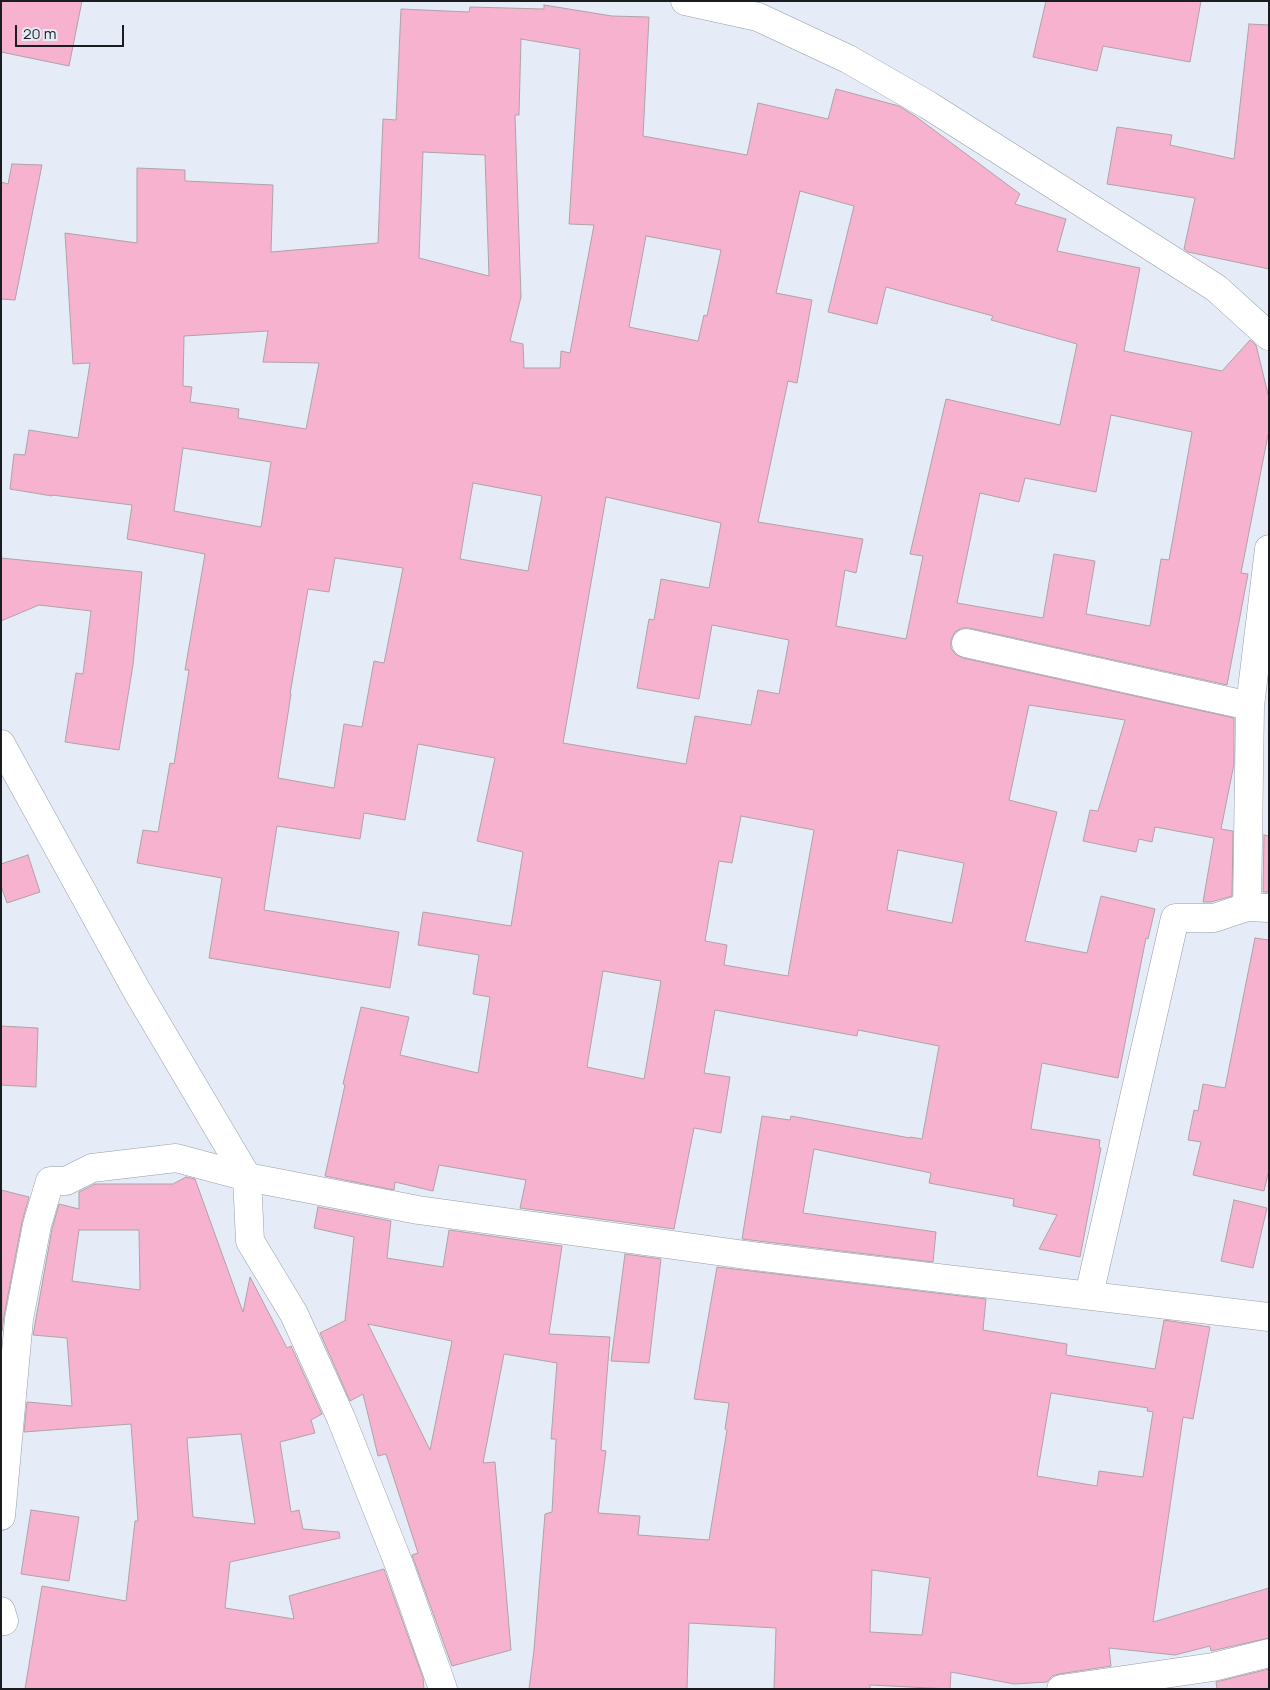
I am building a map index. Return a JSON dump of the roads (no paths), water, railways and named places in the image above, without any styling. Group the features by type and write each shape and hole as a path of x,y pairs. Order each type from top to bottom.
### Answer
{"street":[{"path":"685,1 758,17 864,68 928,105 1216,288 1269,336"},
{"path":"1088,1295 1175,918 1214,918 1258,908 1250,706 1269,549"},
{"path":"966,643 1250,706"},
{"path":"1,744 137,991 247,1176 250,1241 294,1314 337,1409 400,1567 443,1689"},
{"path":"1,1516 18,1319 37,1225 50,1181 66,1181 92,1168 176,1158 247,1176 418,1210 753,1256 1269,1317"},
{"path":"1,1611 4,1621 1,1621"},
{"path":"1061,1689 1213,1667 1269,1653"}]}
